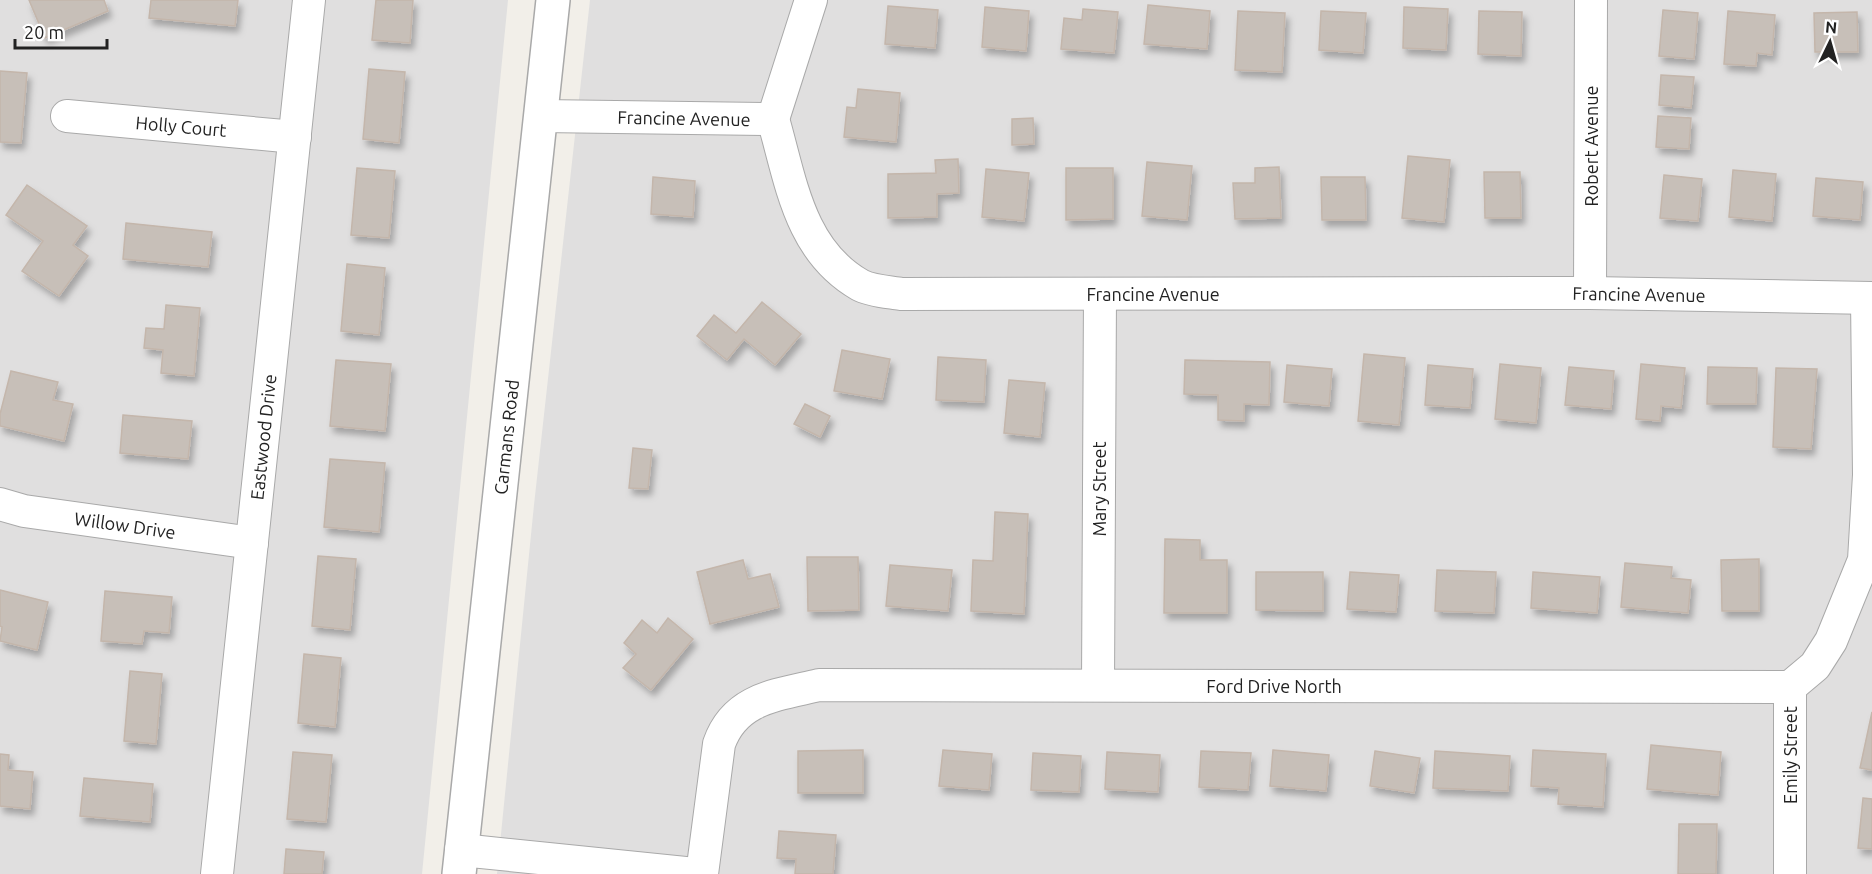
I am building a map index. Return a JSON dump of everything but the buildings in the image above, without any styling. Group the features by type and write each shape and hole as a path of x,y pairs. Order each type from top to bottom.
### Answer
{"street":[{"name":"Eastwood Drive","path":"217,874 309,0"},
{"name":"Carmans Road","path":"460,862 553,0"},
{"path":"772,119 811,0"},
{"name":"Robert Avenue","path":"1590,293 1591,0"},
{"name":"Holly Court","path":"67,116 295,137"},
{"name":"Francine Avenue","path":"541,116 772,119 804,226 829,262 862,286 901,294 1590,293 1870,298"},
{"name":"Mary Street","path":"1098,685 1100,294"},
{"name":"Emily Street","path":"1790,874 1790,687 1815,666 1831,641 1864,560 1869,475 1870,298"},
{"name":"Willow Drive","path":"0,504 24,511 252,543"},
{"name":"Ford Drive North","path":"702,874 719,744 725,728 742,710 760,699 819,685 1790,687"},
{"path":"460,862 695,874"}],"shaded area":[{"path":"0,0 508,0 422,874 0,874"},
{"path":"590,0 1872,0 1872,874 497,874 534,505"}]}
